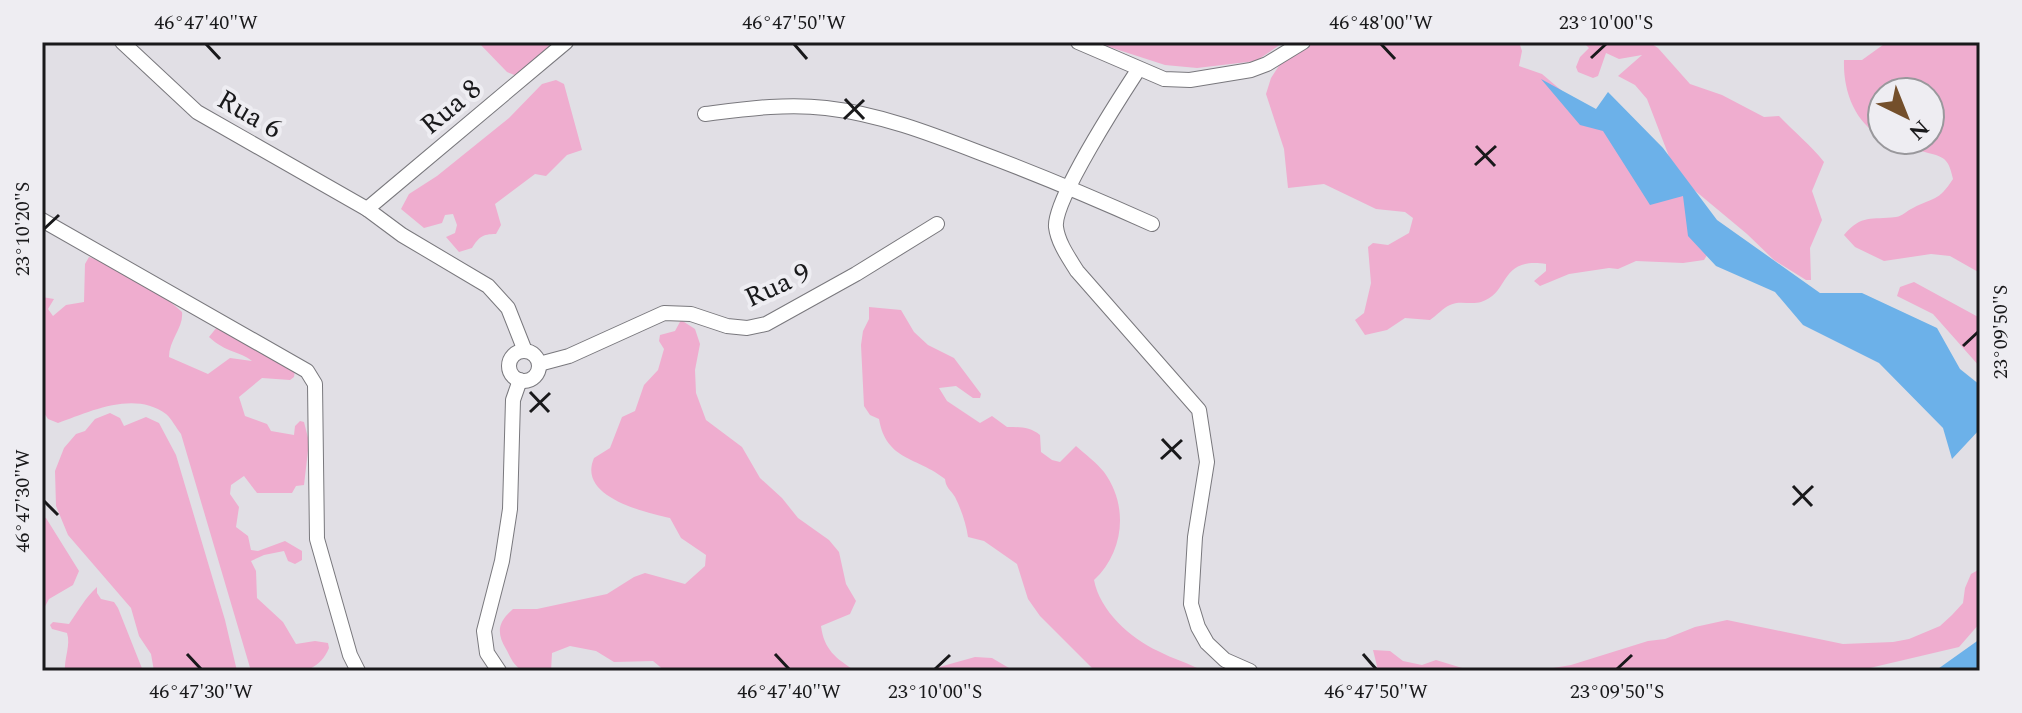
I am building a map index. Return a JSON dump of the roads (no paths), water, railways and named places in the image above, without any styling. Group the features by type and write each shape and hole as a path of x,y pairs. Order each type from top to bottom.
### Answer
{"street":[{"name":"Rua 6","path":"122,42 197,112 367,209 402,235 488,286 508,308 525,351"},
{"name":"Rua 8","path":"367,209 566,42"},
{"path":"1078,42 1164,79 1190,80 1251,70 1303,42"},
{"path":"1131,66 1059,209 1055,225 1066,254 1077,271 1199,410 1207,462 1190,581 1191,604 1207,643 1225,660 1250,671"},
{"path":"705,114 753,108 826,108 880,119 934,135 1070,187 1152,224"},
{"path":"42,220 307,371 315,384 317,539 350,655 358,671"},
{"name":"Rua 9","path":"539,364 569,356 664,313 691,314 727,326 747,328 766,324 937,224"},
{"path":"525,351 534,355 539,364 534,377 520,380 510,371 510,362 516,354 525,351"},
{"path":"499,671 487,653 484,631 502,561 510,509 513,400 520,380"}],"water":[{"path":"1541,79 1596,109 1608,92 1663,148 1717,220 1820,293 1862,293 1937,328 1960,369 1980,385 1980,429 1952,459 1943,428 1879,363 1803,325 1775,292 1716,266 1688,236 1683,196 1650,205 1603,131 1580,125"},
{"path":"1980,639 1980,671 1935,671"}]}
